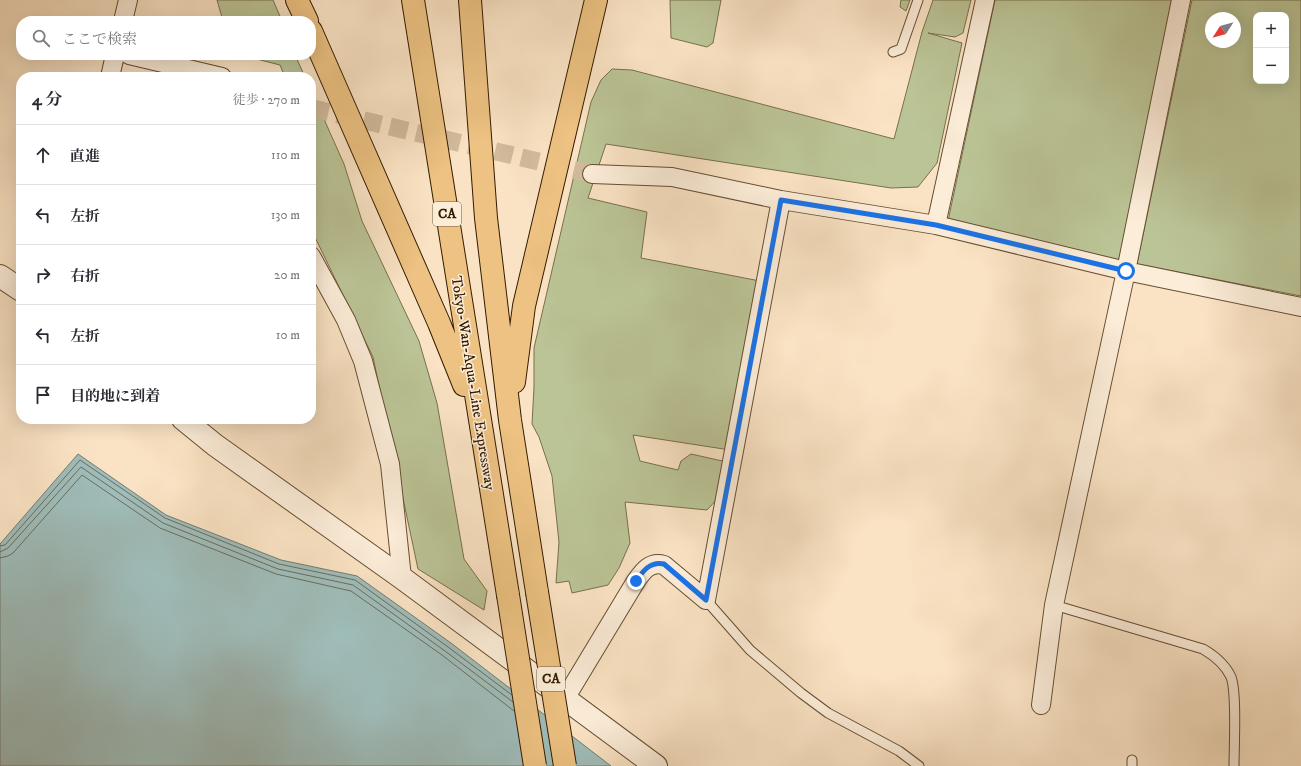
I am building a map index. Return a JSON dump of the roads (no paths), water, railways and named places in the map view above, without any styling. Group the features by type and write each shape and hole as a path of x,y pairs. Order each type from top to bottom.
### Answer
{"highway":[{"path":"297,0 304,16"},
{"name":"Tokyo-Wan-Aqua-Line Expressway","path":"413,0 535,766"},
{"name":"Tokyo-Wan-Aqua-Line Expressway","path":"470,0 486,218 510,420 566,766"},
{"name":"CA","path":"510,420 524,306 596,0"},
{"name":"CA","path":"316,42 439,323 480,428"}],"street":[{"path":"124,16 128,0"},
{"path":"936,225 985,0"},
{"path":"1041,705 1054,605 1126,271 1181,0"},
{"path":"111,72 114,60"},
{"path":"150,60 201,72"},
{"path":"592,174 672,177 781,200 936,225 1126,271 1301,307"},
{"path":"566,698 636,581 647,566 659,563 664,564 706,600 781,200"},
{"path":"316,265 346,320 362,361 390,464 402,578"},
{"path":"0,276 16,287"},
{"path":"190,424 286,496 402,578 566,698 656,766"}],"lane":[{"path":"893,52 901,49 918,0"},
{"path":"706,600 750,650 801,693 828,713 899,750 919,766"},
{"path":"1054,605 1203,649 1215,656 1231,678 1234,691 1234,766"}],"water":[{"path":"78,454 166,515 281,560 357,576 451,643 611,766 0,766 0,544"}],"tunnel":[{"path":"316,109 592,174"}]}
